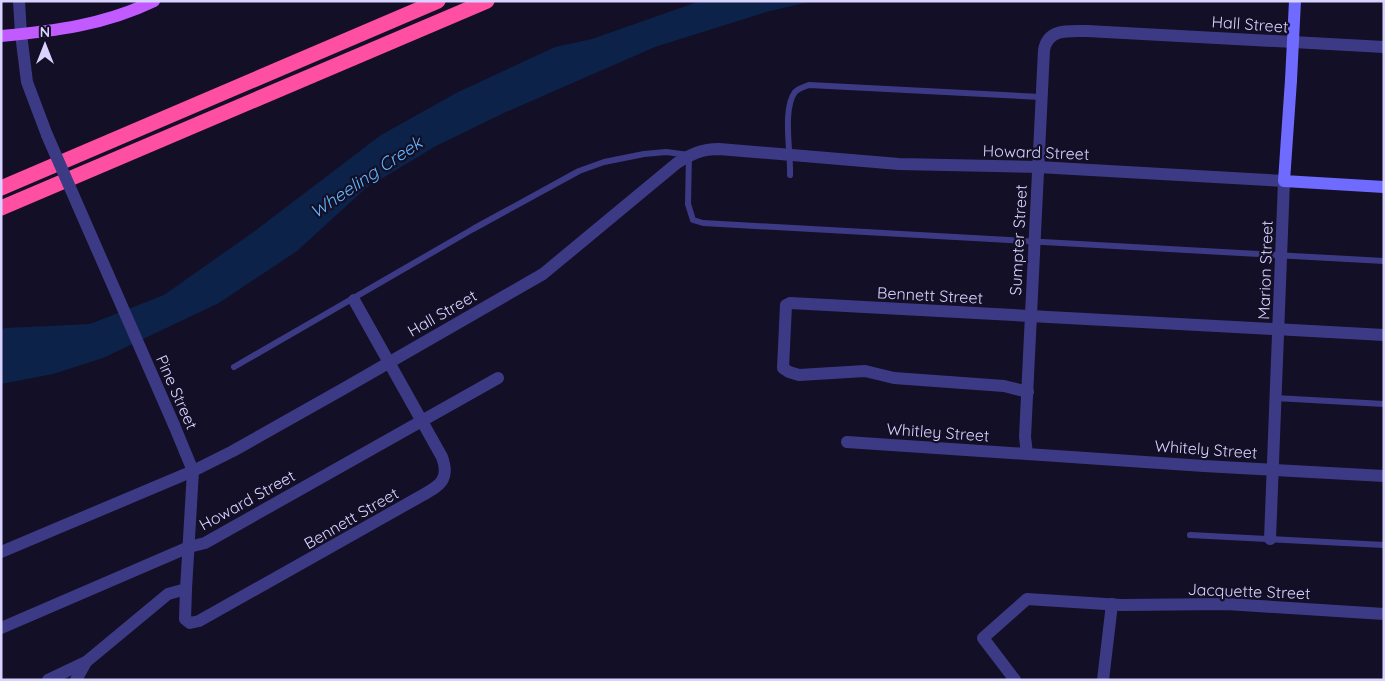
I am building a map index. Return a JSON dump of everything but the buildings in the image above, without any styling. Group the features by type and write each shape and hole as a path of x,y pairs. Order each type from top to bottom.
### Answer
{"highway":[{"path":"1,188 438,1"},
{"path":"1,208 488,1"}],"main road":[{"path":"1,36 68,30 100,23 154,1"},
{"name":"Marion Street","path":"1284,181 1292,80 1295,1"},
{"name":"Howard Street","path":"1284,181 1384,187"}],"street":[{"name":"Pine Street","path":"19,1 27,82 47,135 193,471 185,619 190,623 210,616 238,601"},
{"name":"Sumpter Street","path":"1027,454 1025,437 1045,42 1050,36 1062,32 1114,32"},
{"name":"Hall Street","path":"1114,32 1384,47"},
{"name":"Howard Street","path":"688,155 709,149 900,164 1038,168 1284,181"},
{"name":"Hall Street","path":"1,552 193,471 233,451 543,274 688,155"},
{"name":"Marion Street","path":"1270,539 1284,181"},
{"name":"Bennett Street","path":"238,601 441,484 445,478 445,466 435,443 354,300"},
{"name":"Bennett Street","path":"1028,392 1004,386 894,378 864,372 799,375 788,372 783,368 786,305 790,303 1384,335"},
{"name":"Howard Street","path":"1,628 189,547 205,543 498,378"},
{"name":"Whitley Street","path":"848,442 1027,454"},
{"name":"Whitely Street","path":"1027,454 1384,476"},
{"path":"48,680 86,662 168,594 186,589"},
{"name":"Jacquette Street","path":"1015,680 983,638 1027,599 1112,604 1227,604 1384,614"},
{"path":"1103,680 1112,604"},
{"path":"76,680 86,662"}],"lane":[{"path":"790,175 791,154 788,127 792,99 796,91 809,85 1042,96"},
{"path":"234,367 354,300 473,229 579,171 599,163 644,154 666,152 688,155 688,204 693,220 703,223 1384,261"},
{"path":"1275,398 1384,404"},
{"path":"1190,535 1384,546"}],"water":[{"name":"Wheeling Creek","path":"700,1 813,1 766,12 655,47 506,112 436,146 366,188 297,251 219,303 103,358 53,374 1,384 1,330 5,328 90,324 164,295 252,233 381,135 458,92 555,47 592,39"}]}
